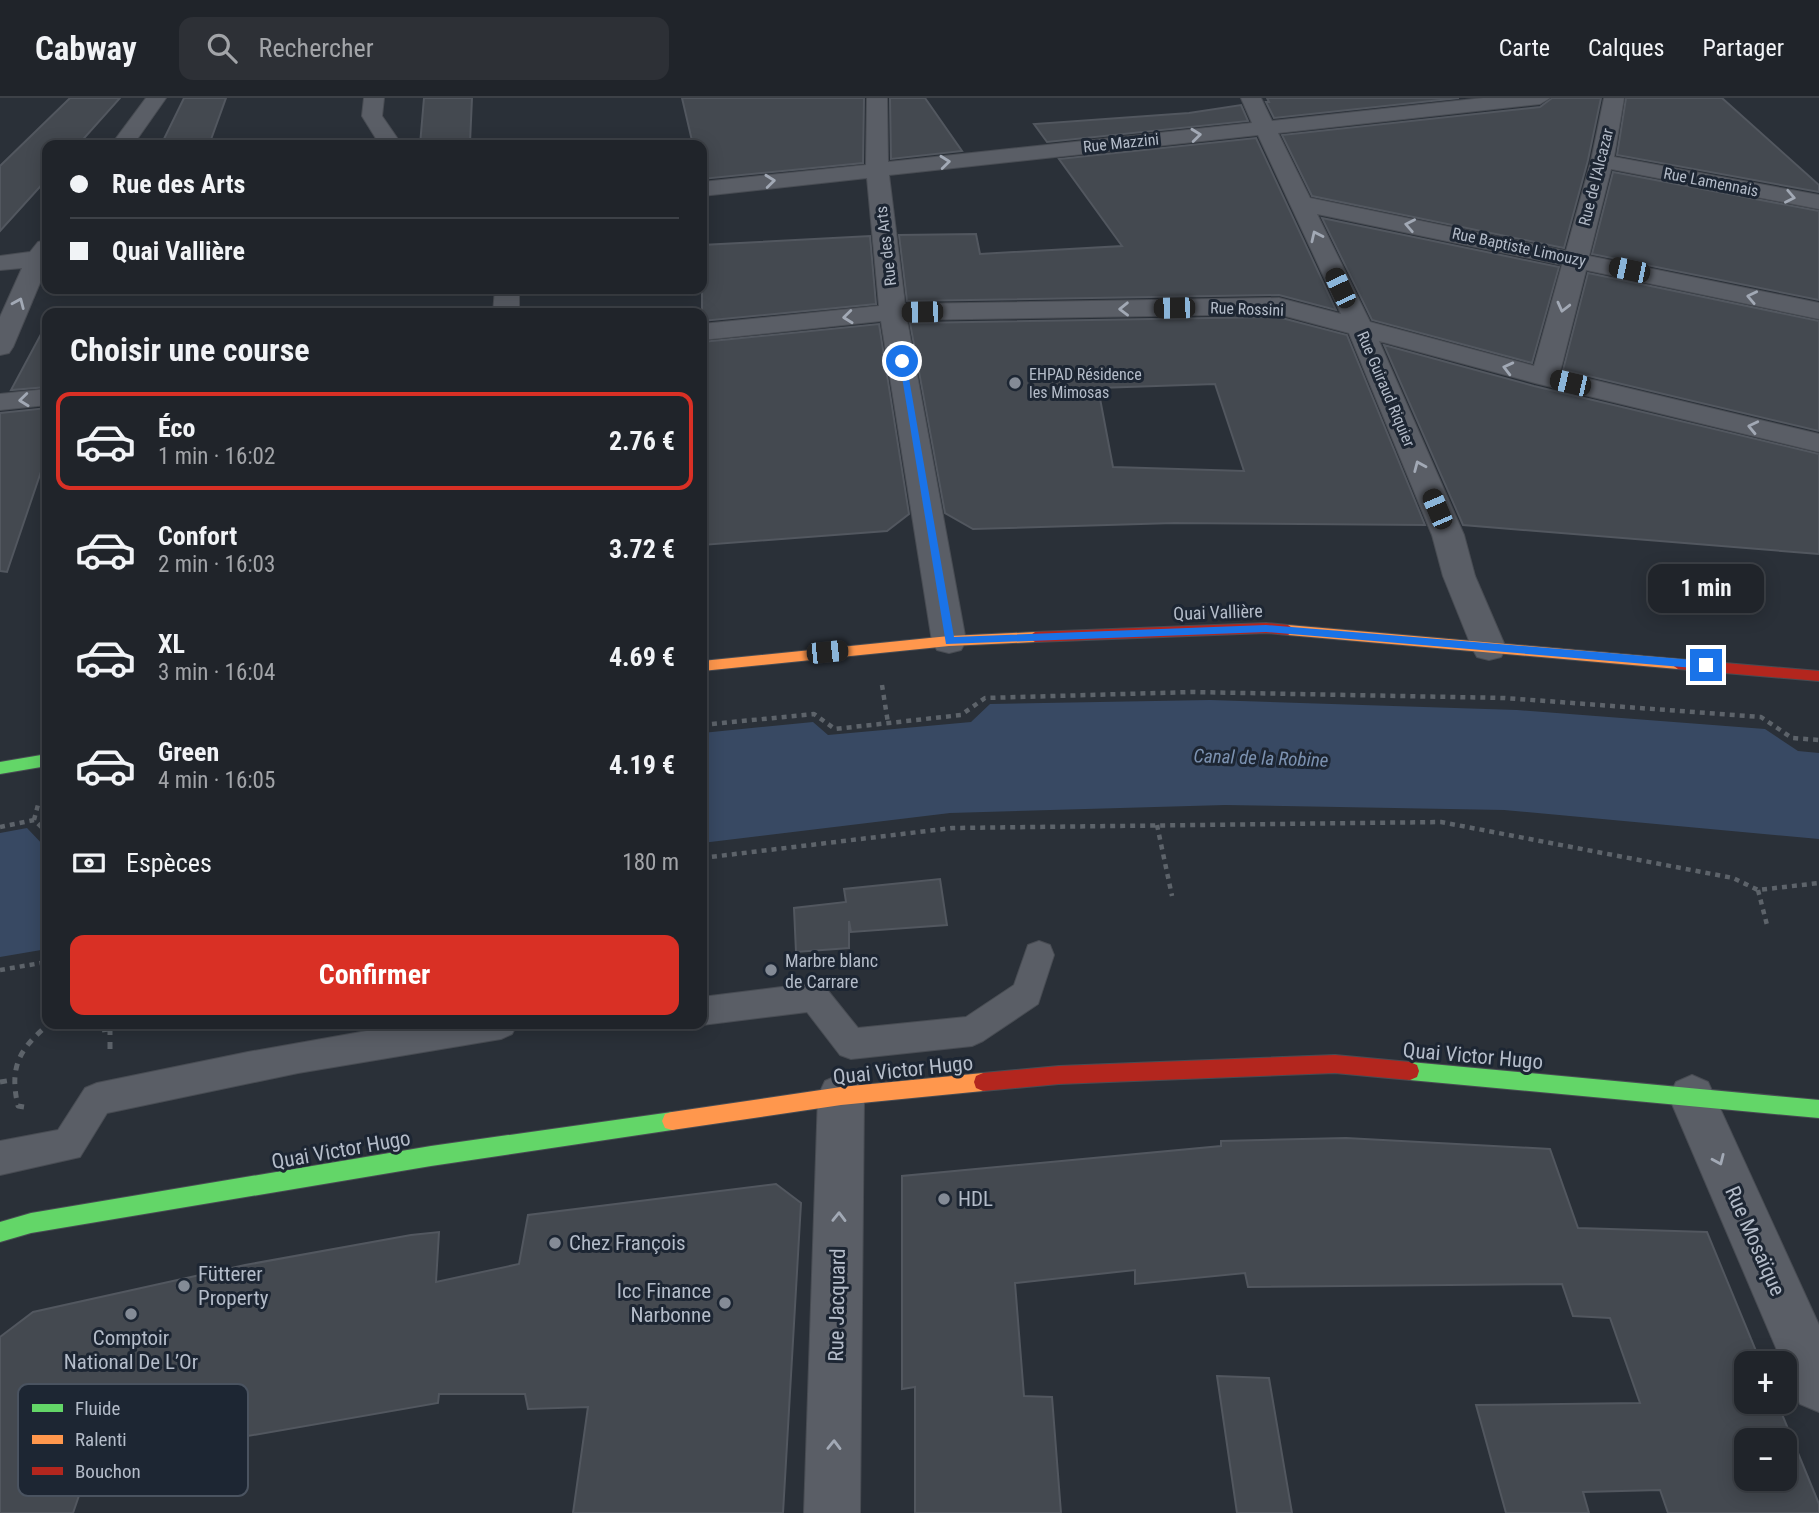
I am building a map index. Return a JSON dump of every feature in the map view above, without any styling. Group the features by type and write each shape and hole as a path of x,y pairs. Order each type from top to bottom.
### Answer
{"main road":[{"name":"Quai Vallière","path":"707,665 949,641 1266,628 1819,676"},
{"path":"0,768 42,761"},
{"name":"Quai Victor Hugo","path":"0,1232 31,1223 431,1156 841,1096 1059,1076 1335,1065 1819,1109"}],"street":[{"path":"126,140 156,98"},
{"path":"374,98 372,116 388,140"},
{"name":"Rue des Arts","path":"877,98 877,169 893,312 949,641"},
{"name":"Rue Guiraud Riquier","path":"1251,98 1361,330 1448,535 1459,576 1489,648"},
{"name":"Rue Mazzini","path":"707,188 1540,98"},
{"name":"Rue de l'Alcazar","path":"1545,377 1602,161 1614,98"},
{"name":"Rue Lamennais","path":"1602,161 1819,202"},
{"name":"Rue Baptiste Limouzy","path":"1300,203 1575,258 1819,311"},
{"path":"0,263 42,255"},
{"path":"0,347 42,259"},
{"name":"Rue Rossini","path":"707,331 893,312 1279,306 1545,377 1819,443"},
{"path":"0,402 42,398"},
{"name":"Rue Jacquard","path":"832,1513 841,1096"},
{"name":"Rue Mosaïque","path":"1692,1097 1819,1385"}],"lane":[{"path":"707,1010 814,997 851,1044 972,1031 1027,994 1039,955"},
{"path":"0,1158 68,1144 97,1099 228,1069 470,1029"}],"path":[{"path":"707,725 814,715 835,729 961,715 985,698 1192,692 1506,698 1761,717 1792,738 1819,740"},
{"path":"0,827 34,820 42,827"},
{"path":"707,857 952,828 1441,822 1733,878 1758,890 1819,883"},
{"path":"1157,825 1172,896"},
{"path":"1758,890 1767,925"},
{"path":"0,970 42,962"},
{"path":"43,1029 28,1042 12,1080 18,1107 75,1107 97,1099"},
{"path":"110,1029 110,1036"},
{"path":"0,1082 12,1080"}],"water":[{"name":"Canal de la Robine","path":"1210,700 1517,710 1765,729 1798,751 1819,753 1819,839 1504,810 1225,805 950,813 707,842 707,733 813,722 828,735 971,722 990,704"},
{"path":"27,828 42,844 42,950 0,957 0,833"}],"building":[{"path":"70,98 120,98 82,140 42,140 42,185 0,231 0,166"},
{"path":"184,98 226,98 211,140 163,140"},
{"path":"424,98 472,98 470,140 420,140"},
{"path":"682,98 864,98 863,163 707,179 707,140 692,140"},
{"path":"890,98 925,98 962,151 891,159"},
{"path":"1267,98 1459,98 1274,118 1266,102 1269,102"},
{"path":"1552,98 1601,98 1588,160 1564,248 1312,196 1282,135 1540,107"},
{"path":"1626,98 1722,98 1819,185 1819,192 1617,155"},
{"path":"1241,105 1248,121 1047,142 1034,124 1189,113"},
{"path":"1256,138 1336,310 1279,295 907,301 899,235 976,234 980,254 1122,246 1059,159"},
{"path":"1613,172 1819,211 1819,300 1592,254"},
{"path":"1322,218 1559,267 1532,363 1372,320"},
{"path":"870,236 876,304 707,321 707,308 702,308 702,294 707,294 707,245"},
{"path":"1588,273 1819,321 1819,431 1563,370"},
{"path":"1278,317 1347,335 1425,525 1174,523 973,529 945,513 910,323","holes":["1215,384 1244,471 1113,467 1098,388"]},
{"path":"879,324 909,514 887,531 707,545 707,341"},
{"path":"42,332 42,387 11,390"},
{"path":"1384,345 1534,386 1819,454 1819,554 1463,525"},
{"path":"42,409 42,469 7,572 0,571 0,413"},
{"path":"940,879 947,925 851,932 849,921 849,948 796,952 794,908 846,902 844,889"},
{"path":"1346,1138 1550,1149 1578,1228 1707,1232 1756,1351 1734,1351 1734,1414 1782,1414 1788,1428 1734,1428 1734,1491 1797,1491 1797,1451 1819,1504 1819,1513 1668,1513 1660,1490 1583,1492 1589,1513 1506,1513 1476,1405 1640,1403 1610,1318 1573,1316 1562,1284 1248,1287 1245,1273 1135,1284 1135,1270 1015,1283 1024,1396 1052,1397 1061,1513 915,1513 915,1387 902,1389 902,1176 1221,1146 1221,1141"},
{"path":"776,1184 801,1203 783,1513 573,1513 588,1407 528,1409 525,1394 439,1394 438,1403 248,1436 248,1384 18,1384 18,1496 79,1496 73,1513 0,1513 0,1337 33,1312 245,1265 439,1232 436,1282 519,1264 528,1215"},
{"path":"1217,1376 1269,1378 1292,1513 1237,1513"}],"traffic: fast":[{"path":"0,768 42,761"},
{"path":"1410,1071 1819,1109"},
{"path":"0,1232 31,1223 431,1156 672,1121"}],"traffic: slow":[{"path":"1288,630 1678,664"},
{"path":"707,665 949,641 1035,637"},
{"path":"672,1121 841,1096 983,1082"}],"traffic: jam":[{"path":"1035,637 1266,628 1288,630"},
{"path":"1678,664 1819,676"},
{"path":"983,1082 1059,1075 1335,1064 1410,1071"}],"place":[{"name":"EHPAD Résidence les Mimosas","path":"1015,383"},
{"name":"Marbre blanc de Carrare","path":"771,970"},
{"name":"HDL","path":"944,1199"},
{"name":"Chez François","path":"555,1243"},
{"name":"Fütterer Property","path":"184,1286"},
{"name":"Icc Finance Narbonne","path":"725,1303"},
{"name":"Comptoir National De L’Or","path":"131,1314"}],"route":[{"path":"902,361 949,641 1266,628 1706,665"}]}
